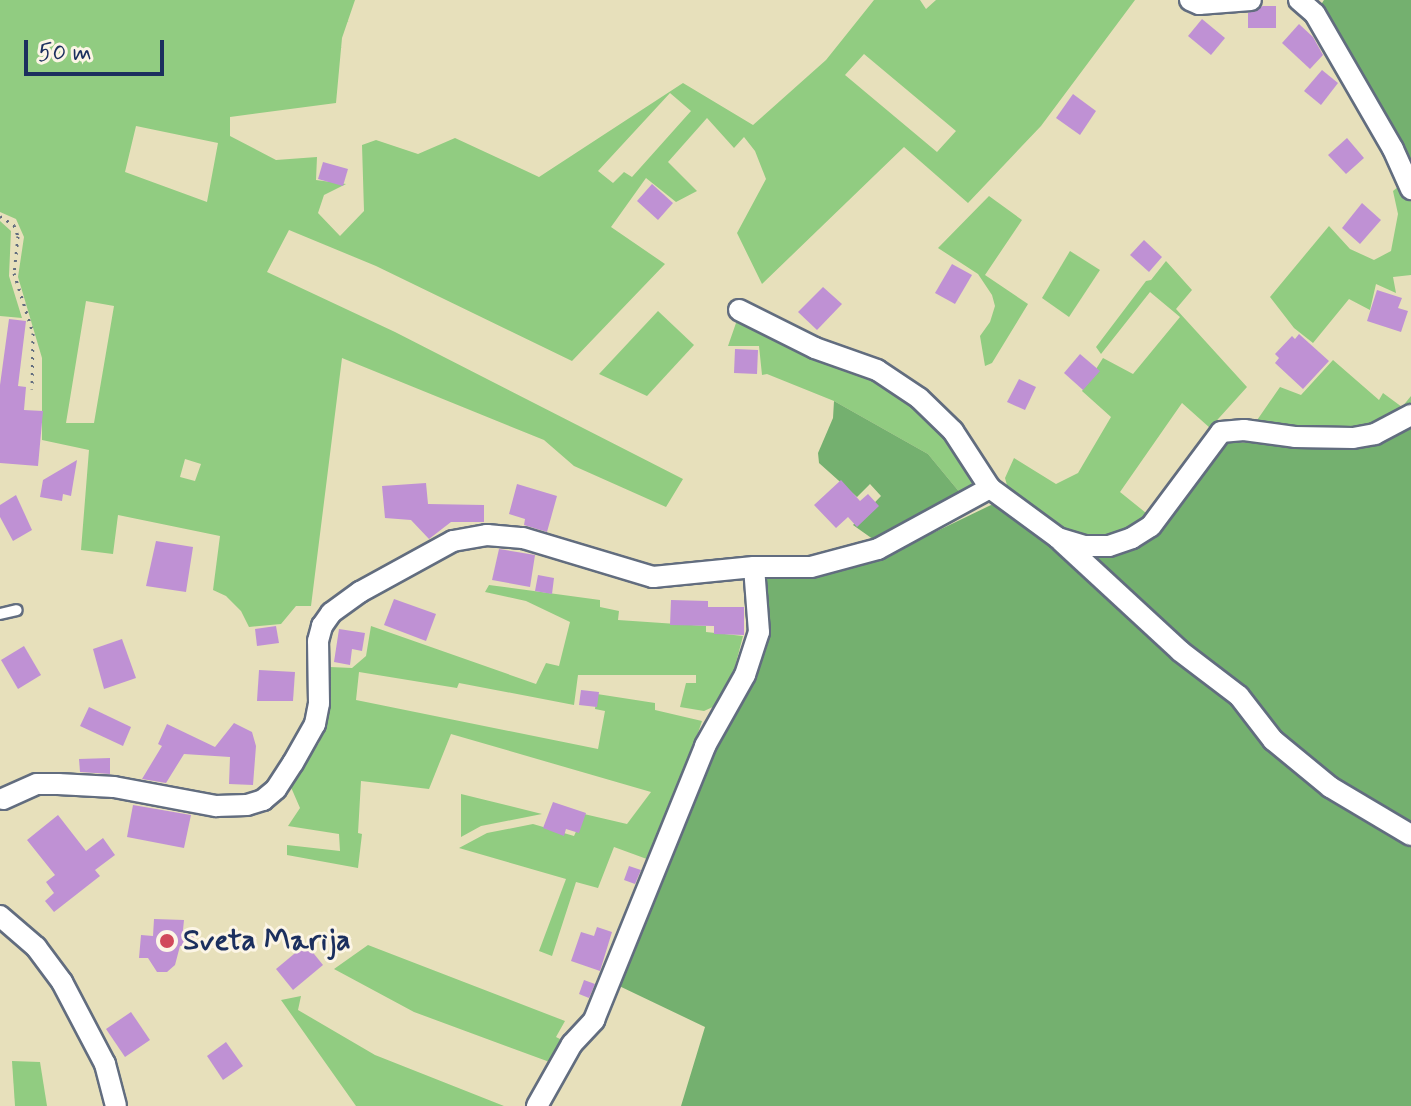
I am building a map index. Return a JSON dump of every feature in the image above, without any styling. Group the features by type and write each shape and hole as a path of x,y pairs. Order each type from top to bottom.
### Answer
{"street":[{"path":"1190,0 1199,4 1251,0"},
{"path":"1299,0 1315,14 1393,149 1411,189"},
{"path":"739,310 815,348 877,370 919,398 953,431 990,488 1058,538 1156,630 1239,696 1273,740 1330,787 1411,835"},
{"path":"1058,538 1084,546 1109,546 1132,538 1151,526 1221,432 1244,430 1295,437 1353,438 1375,434 1411,415"},
{"path":"1,799 37,784 58,784 114,787 216,806 247,805 263,800 285,776 315,724 319,703 318,641 322,626 331,613 360,592 453,541 487,535 523,538 653,577 754,567 811,567 844,560 906,536 990,488"},
{"path":"537,1106 572,1044 594,1020 705,746 745,675 759,632 754,567"},
{"path":"0,916 36,947 62,982 105,1064 116,1106"}],"lane":[{"path":"0,614 17,610"}],"path":[{"path":"0,216 14,225 18,236 14,273 33,333 32,389"}],"green space":[{"path":"0,0 355,0 342,38 336,103 230,117 230,136 276,160 317,157 316,180 346,184 324,195 318,213 340,236 364,211 362,145 376,140 418,154 455,138 539,177 683,83 753,125 826,60 874,0 920,0 926,9 936,0 1135,0 1041,126 968,203 904,147 762,284 737,233 766,179 755,151 744,137 734,148 707,118 668,162 697,191 676,202 646,178 611,227 665,264 572,361 376,266 289,230 267,272 395,332 683,479 666,507 574,466 544,440 342,358 311,606 296,606 281,624 249,627 241,611 226,596 213,590 220,536 118,515 113,554 81,550 89,450 42,440 42,358 18,277 24,237 16,219 0,212","holes":["864,54 956,131 937,152 845,75","670,93 691,111 632,177 624,172 613,183 598,171","136,126 218,143 207,202 125,172","86,301 114,306 94,423 66,423","185,459 201,464 195,481 180,477"]},
{"path":"1324,0 1411,0 1411,175 1318,9"},
{"path":"1405,187 1411,202 1411,275 1393,277 1396,293 1376,284 1370,310 1349,299 1313,343 1294,328 1270,297 1329,226 1350,249 1374,260 1391,251 1398,214 1393,191"},
{"path":"989,196 1022,220 985,275 1028,304 992,363 985,366 980,336 990,322 995,306 992,295 978,274 938,248"},
{"path":"0,221 11,231 9,276 22,318 0,316"},
{"path":"1070,251 1100,270 1069,317 1042,298"},
{"path":"1166,261 1192,290 1176,309 1247,387 1210,428 1182,403 1120,492 1151,517 1135,533 1075,541 1044,513 1008,489 1005,478 1014,458 1056,484 1078,473 1111,417 1082,391 1103,358 1133,374 1180,317 1150,292 1101,354 1096,347 1146,281 1151,280"},
{"path":"658,311 694,345 647,396 599,374"},
{"path":"743,319 879,381 931,417 962,456 972,480 971,496 966,500 928,454 834,401 767,374 762,375 759,346 728,346 736,323"},
{"path":"1333,360 1379,400 1383,393 1402,407 1411,396 1411,409 1351,434 1253,426 1280,387 1301,395"},
{"path":"834,401 928,454 966,500 877,542 853,525 881,496 870,484 857,497 819,463 818,453 833,418"},
{"path":"1411,422 1411,1106 681,1106 705,1027 615,984 736,695 760,580 769,572 880,553 935,532 991,505 1005,507 1111,552 1227,442 1311,445"},
{"path":"489,585 600,600 600,607 619,611 618,620 706,626 706,632 743,636 731,682 715,706 704,711 680,707 686,683 696,683 696,675 578,675 574,705 459,683 457,688 359,672 356,700 598,749 605,711 595,709 597,694 655,703 655,710 702,721 655,862 614,847 598,888 576,882 552,956 539,951 566,879 459,848 487,833 533,824 574,836 584,814 627,824 651,792 451,734 429,789 361,781 358,833 362,834 358,868 287,855 287,845 340,851 339,834 288,826 300,808 290,785 319,743 325,722 330,667 352,668 366,656 371,626 536,684 546,663 559,666 570,622 526,601 485,592"},
{"path":"461,794 542,814 481,826 461,837"},
{"path":"368,945 565,1021 556,1037 568,1043 555,1064 414,1012 334,969"},
{"path":"301,996 298,1010 375,1055 504,1106 356,1106 281,1000"},
{"path":"12,1061 40,1062 47,1106 15,1106"}],"building":[{"path":"1263,6 1276,6 1276,28 1248,28 1248,13"},
{"path":"1202,19 1225,38 1211,55 1188,36"},
{"path":"1299,24 1313,37 1323,55 1310,69 1282,43"},
{"path":"1322,70 1338,83 1321,105 1304,91"},
{"path":"1073,94 1096,111 1080,135 1056,118"},
{"path":"1347,138 1364,158 1346,174 1328,155"},
{"path":"323,162 348,169 343,186 318,179"},
{"path":"652,184 673,203 658,220 637,201"},
{"path":"1362,203 1381,220 1360,244 1342,228"},
{"path":"1144,240 1162,257 1149,272 1130,255"},
{"path":"952,264 972,275 955,304 935,293"},
{"path":"823,287 842,304 817,330 798,312"},
{"path":"1377,290 1402,298 1398,308 1408,311 1401,332 1367,321"},
{"path":"9,319 26,321 18,386 26,387 24,410 43,411 38,466 0,463 0,385"},
{"path":"1299,334 1329,361 1303,389 1275,363 1279,358 1275,354 1292,336 1295,339"},
{"path":"735,349 758,350 757,374 734,373"},
{"path":"1080,354 1100,371 1083,390 1064,373"},
{"path":"1019,379 1036,387 1025,410 1007,402"},
{"path":"77,460 71,496 63,494 62,501 40,497 43,480"},
{"path":"841,480 860,501 868,494 879,506 857,527 848,517 836,528 814,505"},
{"path":"426,483 428,504 484,505 484,522 451,522 429,539 411,520 385,518 382,486"},
{"path":"517,484 557,496 547,532 524,525 525,519 509,514"},
{"path":"16,495 32,530 13,541 0,517 0,505"},
{"path":"156,541 193,547 186,592 146,586"},
{"path":"499,549 535,555 530,587 492,580"},
{"path":"538,575 554,578 552,594 535,591"},
{"path":"394,599 436,614 426,641 384,625"},
{"path":"671,600 708,601 708,607 744,607 744,635 714,634 714,626 670,625"},
{"path":"276,626 279,643 257,646 255,629"},
{"path":"339,629 365,633 362,651 352,649 350,665 334,662"},
{"path":"122,639 136,678 104,689 93,649"},
{"path":"24,646 41,675 18,689 1,660"},
{"path":"259,670 295,672 293,701 257,701"},
{"path":"581,690 599,692 597,707 579,705"},
{"path":"89,707 131,727 123,746 80,726"},
{"path":"234,723 252,732 256,746 253,785 229,784 230,757 184,754 166,783 142,779 162,746 158,744 167,724 215,747"},
{"path":"110,758 110,774 80,772 79,759"},
{"path":"553,802 586,813 579,833 566,829 564,836 543,828"},
{"path":"133,805 191,815 184,848 127,837"},
{"path":"58,815 86,851 103,838 115,855 95,870 100,876 54,912 45,901 54,893 46,882 55,875 27,840"},
{"path":"629,866 641,870 635,884 624,880"},
{"name":"Sveta Marija","path":"154,919 184,920 183,930 194,931 193,947 180,946 175,965 167,972 157,972 148,958 139,958 141,935 153,936"},
{"path":"597,927 612,932 600,971 571,961 581,932 594,936"},
{"path":"306,944 323,965 293,990 276,969"},
{"path":"584,980 595,984 589,998 579,994"},
{"path":"131,1012 150,1040 125,1057 106,1029"},
{"path":"226,1042 243,1066 223,1080 207,1056"}],"place":[{"name":"Sveta Marija","path":"167,941"}]}
